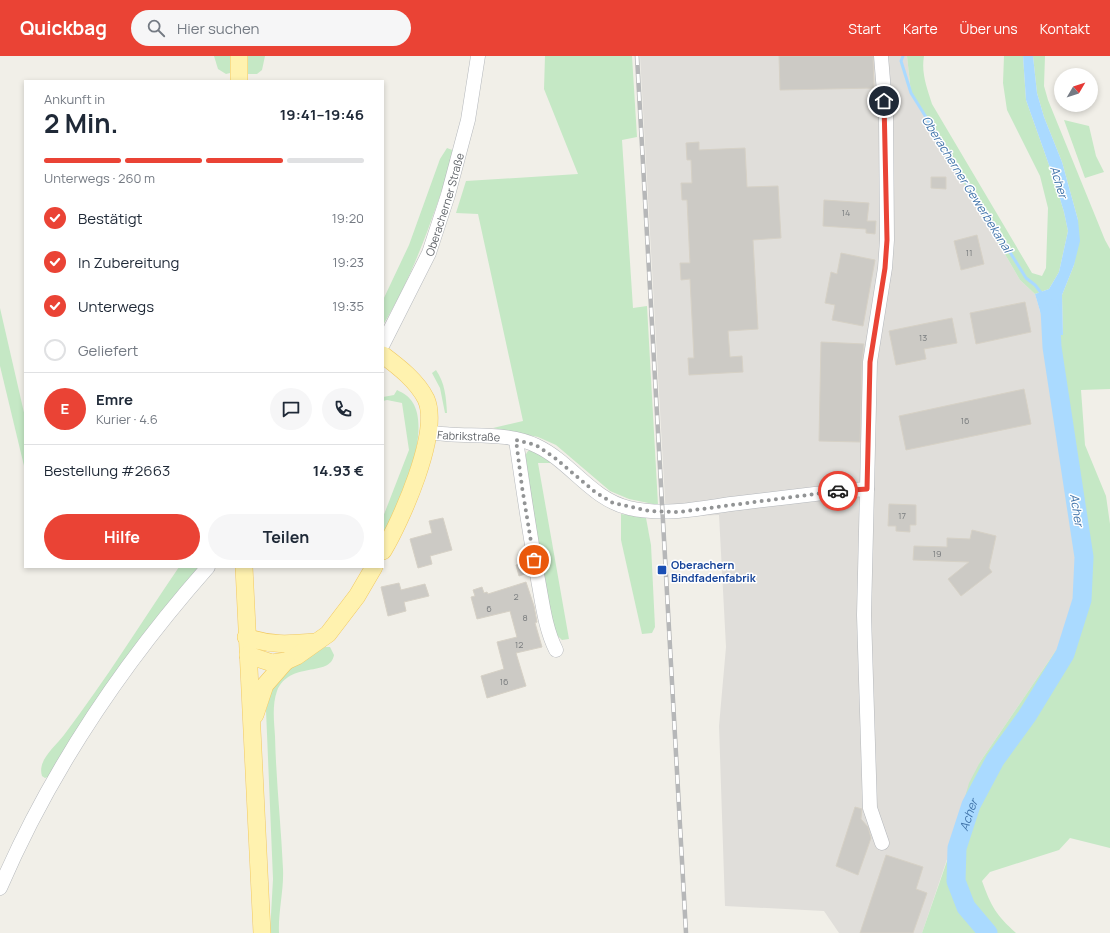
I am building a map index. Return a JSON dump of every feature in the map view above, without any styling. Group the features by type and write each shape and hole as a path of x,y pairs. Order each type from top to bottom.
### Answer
{"main road":[{"path":"239,56 239,80"},
{"path":"384,357 417,385 426,400 429,413 429,432 412,491 397,526 384,549"},
{"path":"244,568 246,637 252,725 262,933"},
{"path":"248,655 272,662 286,661 297,656 328,634 357,596 373,568"},
{"path":"246,637 259,642 280,645 316,642"},
{"path":"252,725 265,685 286,661"}],"street":[{"name":"Oberacherner Straße","path":"384,342 429,253 446,202 468,120 478,56"},
{"path":"881,56 886,116 887,240 885,268 870,362 864,616 870,808 882,843"},
{"name":"Fabrikstraße","path":"429,432 449,435 487,435 536,445 555,458 595,492 613,503 650,511 679,512 840,491 867,489"},
{"path":"516,440 522,487 546,623 556,650"},
{"path":"0,888 16,850 70,755 97,713 139,653 207,568"}],"shaded area":[{"path":"640,56 907,56 911,93 1020,280 1035,294 1047,335 1054,420 1066,473 1077,558 1073,602 1059,646 980,762 922,933 839,933 824,911 725,906 719,726 726,647 719,515 666,517"}],"green space":[{"path":"214,56 233,56 233,67 230,73 226,74 218,69"},
{"path":"247,56 265,56 262,70 257,74 248,74"},
{"path":"545,56 632,56 637,137 622,140 633,308 647,306 658,505 629,499 610,491 556,445 538,437 493,428 523,421 478,214 456,213 466,181 578,174 544,89"},
{"path":"907,56 924,56 923,68 926,86 932,104 1032,273 1042,276 1046,268 1048,208 1040,176 1007,110 1003,83 1004,56 1023,56 1026,100 1054,179 1068,231 1059,272 1049,289 1035,294 1020,280 911,93"},
{"path":"1033,56 1045,56 1044,86 1048,100 1110,249 1110,389 1081,390 1085,445 1106,496 1110,524 1110,848 1070,838 1059,850 990,872 982,881 988,897 995,910 1016,933 922,933 947,861 969,783 980,762 1059,646 1073,602 1077,558 1066,473 1054,420 1047,335 1063,334 1062,295 1074,265 1078,220 1062,162 1044,117 1037,93"},
{"path":"1064,120 1089,126 1096,156 1104,172 1085,178"},
{"path":"447,148 455,151 415,262 384,323 384,298 409,245 440,159"},
{"path":"0,308 24,413 24,466 0,366"},
{"path":"436,370 443,385 447,413 445,413 440,388 432,373"},
{"path":"397,390 408,397 413,403 418,417 418,434 416,452 404,491 384,538 384,514 409,450 402,403 384,401 384,397 394,395"},
{"path":"528,451 533,451 552,463 538,463 569,639 562,640 551,630 523,459"},
{"path":"621,514 646,518 651,545 655,627 652,633 642,634 621,540"},
{"path":"178,568 201,568 50,776 45,778 42,776 41,770 44,759 64,735 123,652"},
{"path":"325,647 330,647 334,655 331,662 325,666 300,672 291,676 283,681 275,696 274,719 276,769 283,877 279,933 270,933 273,879 266,710 276,677"}],"water":[{"path":"1023,56 1033,56 1037,93 1044,117 1062,162 1078,220 1080,241 1074,265 1062,295 1063,335 1047,335 1035,294 1049,289 1059,272 1068,231 1054,179 1026,100"}],"building":[{"path":"779,56 873,56 874,88 780,90"},
{"path":"699,142 699,150 745,148 747,187 778,186 781,238 753,240 758,329 728,331 730,357 742,356 743,372 689,375 688,358 694,358 690,279 681,280 680,263 690,263 687,200 682,200 681,183 692,183 691,160 687,160 686,143"},
{"path":"931,177 946,177 946,189 931,188"},
{"path":"824,200 869,203 867,221 876,221 875,234 866,233 866,229 823,226"},
{"path":"977,235 984,264 961,270 954,241"},
{"path":"841,253 875,260 863,326 832,320 835,305 825,303 831,272 837,274"},
{"path":"1025,302 1031,332 976,344 970,313"},
{"path":"952,318 957,343 924,349 926,359 896,365 889,331"},
{"path":"821,342 864,344 862,362 860,442 819,441"},
{"path":"1024,389 1031,424 906,450 899,416"},
{"path":"889,504 916,505 916,525 910,525 910,532 896,531 896,526 888,526"},
{"path":"443,518 452,550 430,556 432,564 418,568 410,539 432,533 429,521"},
{"path":"972,530 996,536 989,568 992,572 961,596 948,579 969,562 913,560 914,546 947,547 947,538 970,539"},
{"path":"525,562 528,573 519,576 516,565"},
{"path":"526,582 534,606 537,622 535,623 542,647 516,653 526,686 487,698 481,676 504,669 497,642 517,637 510,611 477,619 471,597 475,596 473,590 482,587 484,593 487,592 488,594"},
{"path":"399,583 401,590 425,584 429,596 404,602 406,611 388,616 381,587"},
{"path":"855,807 862,809 861,819 868,827 871,838 858,875 836,866"},
{"path":"886,855 923,867 916,889 927,893 913,933 860,933"}],"waterway":[{"name":"Oberacherner Gewerbekanal","path":"903,56 901,61 911,93 1026,278 1035,285 1042,294"},
{"name":"Acher","path":"988,933 966,907 956,881 957,848 971,805 995,760 1027,716 1065,654 1082,600 1084,557 1052,347 1050,309"}],"railway":[{"path":"637,56 686,933"}],"way so far":[{"path":"534,560 516,440 536,445 555,458 595,492 613,503 629,508 650,511 679,512 838,491"}],"place":[{"name":"Oberachern Bindfadenfabrik","path":"662,570"}],"route":[{"path":"838,491 867,489 870,362 885,268 887,240 886,116 884,101"}]}
